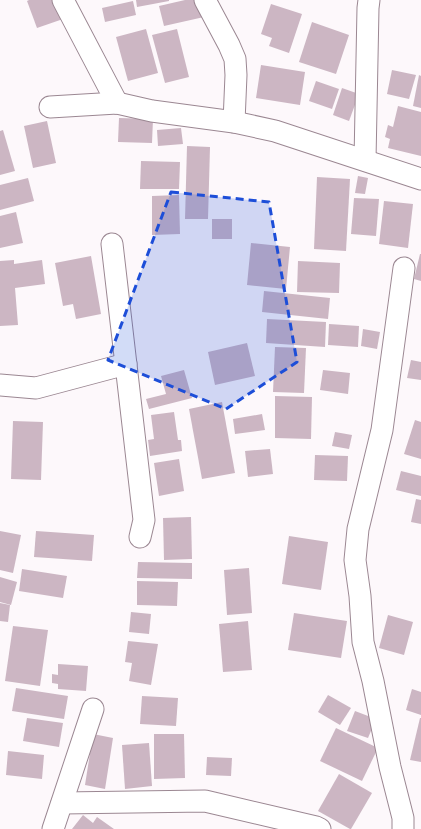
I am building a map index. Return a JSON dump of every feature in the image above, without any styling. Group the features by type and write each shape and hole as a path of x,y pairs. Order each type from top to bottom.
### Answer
{"street":[{"path":"63,0 117,103"},
{"path":"204,0 229,45 235,59 236,75 234,122"},
{"path":"365,160 369,0"},
{"path":"50,107 117,103 152,111 234,122 275,131 421,179"},
{"path":"112,244 144,520 140,537"},
{"path":"403,829 403,818 390,767 373,681 363,642 360,596 355,560 358,529 382,430 404,268"},
{"path":"0,385 36,388 126,364"},
{"path":"53,829 93,709"},
{"path":"62,803 205,801 320,829"}],"highlighted area":[{"path":"171,192 269,202 297,362 226,409 108,360"}],"building":[{"path":"56,0 63,19 37,28 27,1"},
{"path":"136,0 169,0 169,1 137,7"},
{"path":"185,0 201,0 204,17 164,26 159,6"},
{"path":"133,1 136,15 105,22 102,8"},
{"path":"271,4 302,14 289,53 269,46 272,38 261,34"},
{"path":"312,22 349,35 336,74 299,62"},
{"path":"146,29 158,73 128,81 116,37"},
{"path":"177,29 189,77 165,83 152,35"},
{"path":"261,65 305,72 300,105 256,98"},
{"path":"392,70 416,75 409,99 387,94"},
{"path":"419,75 421,76 421,108 413,106"},
{"path":"316,81 339,89 332,109 309,101"},
{"path":"342,88 359,94 349,121 333,115"},
{"path":"398,106 421,112 421,156 388,148 390,139 385,137 388,125 393,127"},
{"path":"119,118 153,119 152,143 118,142"},
{"path":"47,121 56,163 33,168 24,126"},
{"path":"181,128 183,144 158,146 157,130"},
{"path":"3,130 15,171 0,175 0,131"},
{"path":"187,146 210,147 208,219 185,219"},
{"path":"141,161 180,162 179,189 140,189"},
{"path":"358,176 368,178 365,194 355,193"},
{"path":"317,177 350,179 346,251 314,249"},
{"path":"28,178 34,201 0,210 0,185"},
{"path":"179,195 180,234 152,235 152,196"},
{"path":"354,198 379,199 376,236 351,234"},
{"path":"384,201 413,204 408,248 379,244"},
{"path":"16,212 23,243 0,248 0,216"},
{"path":"212,219 232,219 232,239 212,239"},
{"path":"251,243 290,247 286,289 247,285"},
{"path":"421,254 421,281 414,279"},
{"path":"91,256 101,314 76,319 73,304 63,306 55,263"},
{"path":"14,260 14,264 42,260 45,284 15,288 18,325 0,326 0,261"},
{"path":"298,261 340,263 339,293 297,292"},
{"path":"264,291 330,298 328,319 262,312"},
{"path":"267,319 326,322 325,347 266,343"},
{"path":"329,324 359,326 358,347 328,345"},
{"path":"363,329 380,332 377,349 361,346"},
{"path":"247,343 255,376 215,385 208,352"},
{"path":"275,347 306,348 304,393 273,392"},
{"path":"411,360 421,362 421,380 407,378"},
{"path":"184,370 192,398 149,409 146,399 166,394 161,376"},
{"path":"323,370 350,373 348,394 320,390"},
{"path":"275,396 312,397 311,439 275,438"},
{"path":"222,402 235,473 202,479 189,409"},
{"path":"174,412 178,440 181,440 182,451 150,456 148,440 154,439 151,415"},
{"path":"262,414 265,430 235,434 233,419"},
{"path":"415,420 421,422 421,459 404,454"},
{"path":"13,421 43,422 41,480 11,479"},
{"path":"335,432 352,435 349,449 332,446"},
{"path":"270,449 273,474 248,477 245,451"},
{"path":"315,455 348,456 347,481 314,480"},
{"path":"179,459 184,491 159,496 154,463"},
{"path":"401,471 421,476 421,496 396,490"},
{"path":"416,499 421,500 421,524 411,522"},
{"path":"191,517 192,559 164,560 163,518"},
{"path":"0,531 21,535 13,573 0,570"},
{"path":"36,531 94,535 92,561 34,557"},
{"path":"289,536 328,542 321,590 282,584"},
{"path":"138,562 192,563 192,579 137,578"},
{"path":"249,568 252,613 227,615 224,570"},
{"path":"22,569 67,576 63,598 19,591"},
{"path":"0,577 17,582 11,605 0,602"},
{"path":"137,581 178,582 177,606 137,605"},
{"path":"0,603 10,605 8,622 0,621"},
{"path":"131,612 151,614 149,634 129,632"},
{"path":"294,613 347,621 341,658 288,650"},
{"path":"388,615 413,622 404,655 379,648"},
{"path":"248,621 252,670 223,672 219,624"},
{"path":"13,626 48,630 40,686 5,681"},
{"path":"128,641 158,644 151,685 129,681 132,663 125,662"},
{"path":"58,664 88,666 86,691 58,689 58,684 52,683 52,674 58,675"},
{"path":"16,688 68,696 64,719 12,711"},
{"path":"412,689 421,692 421,715 406,710"},
{"path":"328,695 351,708 340,725 318,712"},
{"path":"142,696 178,698 176,726 140,724"},
{"path":"355,711 376,719 368,738 347,731"},
{"path":"27,718 63,723 59,747 23,741"},
{"path":"421,718 421,762 410,760"},
{"path":"336,728 378,748 362,781 320,761"},
{"path":"93,734 113,738 105,789 85,785"},
{"path":"154,734 184,734 185,778 154,779"},
{"path":"149,743 152,786 125,789 122,745"},
{"path":"8,751 44,755 42,779 6,775"},
{"path":"207,757 232,758 231,776 206,775"},
{"path":"339,774 372,793 351,829 318,811"},
{"path":"83,815 93,823 97,817 114,829 72,829"}]}
